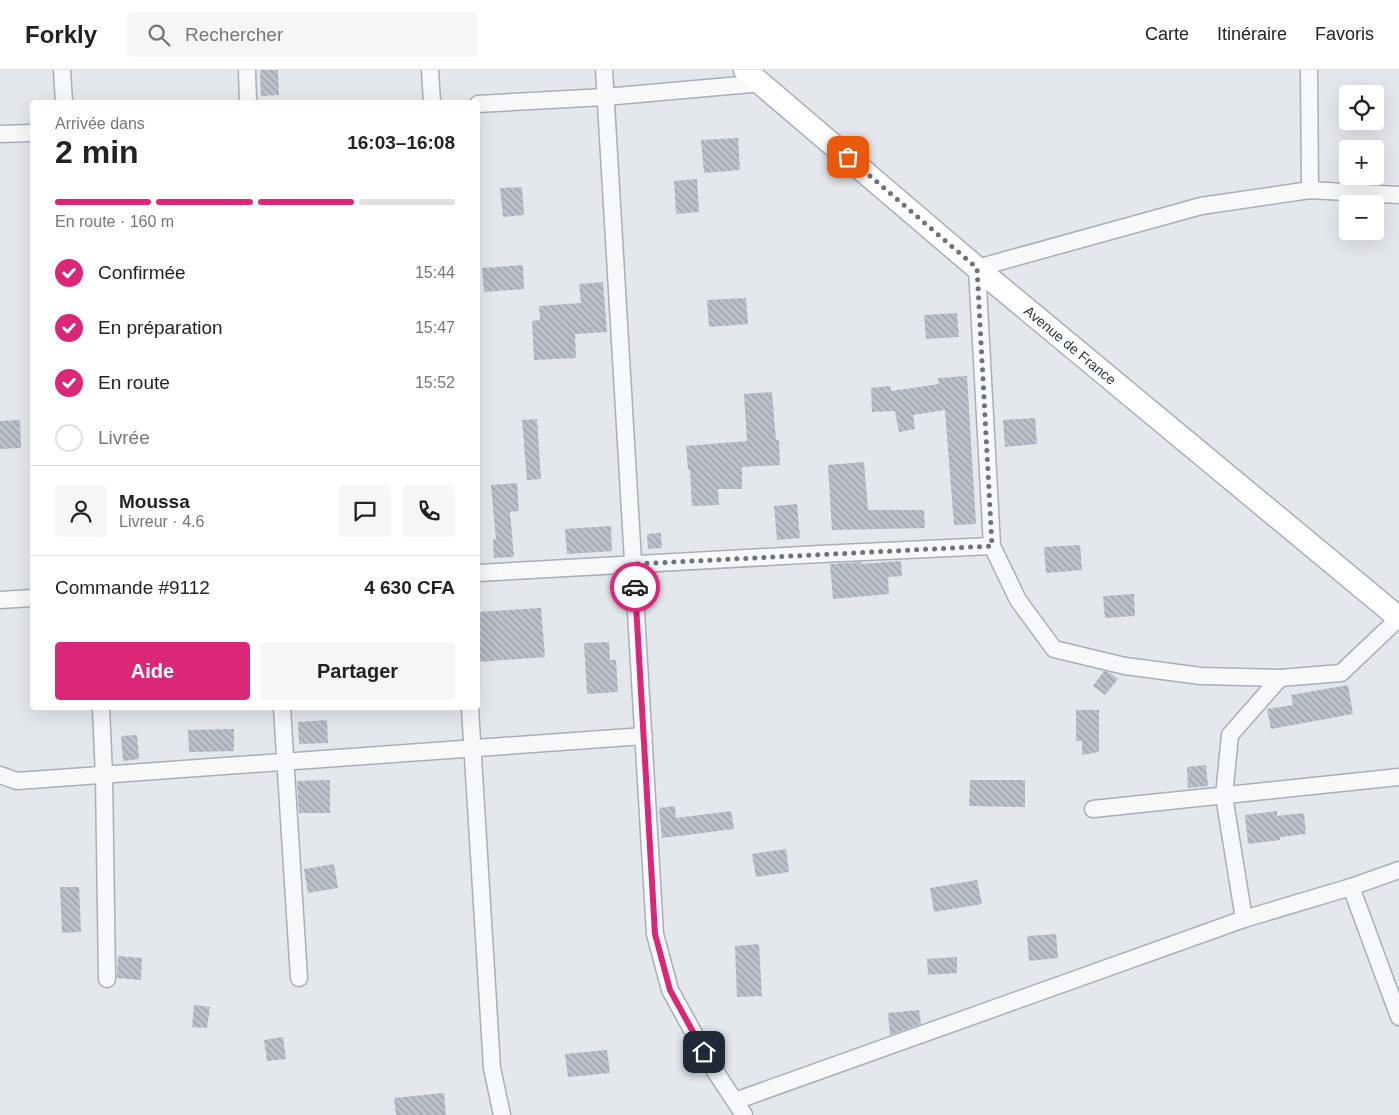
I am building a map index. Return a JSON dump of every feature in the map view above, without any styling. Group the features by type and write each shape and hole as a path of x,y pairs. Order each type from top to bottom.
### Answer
{"main road":[{"name":"Avenue de France","path":"754,77 977,268 1399,618"}],"street":[{"path":"62,70 64,100"},
{"path":"247,70 248,100"},
{"path":"430,70 432,100"},
{"path":"604,70 655,934 670,990 713,1068 744,1115"},
{"path":"1309,70 1310,190"},
{"path":"480,104 605,97 754,77"},
{"path":"0,134 30,133"},
{"path":"1399,195 1310,190 1201,206 977,268 992,546 1018,600 1054,649 1125,666 1202,676 1280,678 1340,672 1399,618"},
{"path":"480,573 992,546"},
{"path":"0,600 30,598"},
{"path":"1244,919 1224,796 1230,735 1280,678"},
{"path":"101,710 107,979"},
{"path":"282,710 299,978"},
{"path":"470,710 492,1068 502,1115"},
{"path":"0,775 17,781 644,736"},
{"path":"1093,809 1399,777"},
{"path":"735,1101 1244,919 1399,870"},
{"path":"1351,886 1399,1017"}],"building":[{"path":"260,70 278,70 279,95 261,96"},
{"path":"738,138 740,170 704,173 701,140"},
{"path":"697,179 699,212 676,214 674,181"},
{"path":"522,187 524,215 503,217 500,188"},
{"path":"523,265 524,289 484,292 482,268"},
{"path":"603,282 607,332 575,334 576,358 534,360 532,321 540,320 539,306 581,303 579,284"},
{"path":"746,298 748,324 709,327 707,300"},
{"path":"957,313 959,337 926,339 924,315"},
{"path":"967,376 976,524 954,525 945,410 913,415 915,429 899,432 895,411 872,412 871,388 890,386 891,391 939,384 938,378"},
{"path":"772,392 776,440 779,440 780,465 742,467 742,489 718,489 719,505 692,506 690,470 688,470 686,446 747,441 744,394"},
{"path":"1035,418 1037,444 1005,447 1003,420"},
{"path":"537,419 541,479 527,480 522,420"},
{"path":"20,420 21,448 0,449 0,421"},
{"path":"864,462 868,510 924,510 925,528 832,530 828,465"},
{"path":"517,483 519,511 510,512 514,557 494,558 493,539 496,539 491,485"},
{"path":"797,504 800,538 777,540 774,506"},
{"path":"611,526 612,551 567,554 565,529"},
{"path":"661,533 662,548 648,549 647,534"},
{"path":"1080,545 1082,570 1046,573 1044,547"},
{"path":"901,561 902,576 888,577 889,594 833,599 830,564"},
{"path":"1134,594 1135,616 1105,618 1103,596"},
{"path":"541,608 545,657 480,662 480,612"},
{"path":"609,642 610,660 616,660 618,692 587,694 584,643"},
{"path":"1104,671 1118,679 1105,695 1093,686"},
{"path":"1348,685 1353,714 1271,729 1267,709 1293,705 1291,695"},
{"path":"1076,710 1099,710 1099,752 1082,755 1082,741 1076,741"},
{"path":"327,720 328,743 299,744 298,722"},
{"path":"234,729 234,751 189,752 188,730"},
{"path":"137,735 139,759 123,761 121,736"},
{"path":"1206,765 1208,786 1188,788 1187,767"},
{"path":"330,780 330,813 299,813 297,781"},
{"path":"970,780 1025,780 1025,807 969,806"},
{"path":"675,806 676,818 731,811 734,829 662,838 659,808"},
{"path":"1277,811 1277,816 1304,813 1306,834 1248,844 1245,815"},
{"path":"786,849 789,872 756,877 752,854"},
{"path":"334,864 338,888 308,893 304,869"},
{"path":"977,880 982,904 934,912 930,888"},
{"path":"60,887 79,887 81,932 62,933"},
{"path":"1056,934 1058,958 1029,961 1027,936"},
{"path":"759,944 762,996 737,997 735,946"},
{"path":"118,956 142,958 141,980 117,978"},
{"path":"957,957 957,973 928,975 927,959"},
{"path":"194,1005 210,1007 207,1028 192,1027"},
{"path":"919,1010 921,1024 890,1035 888,1013"},
{"path":"283,1037 286,1059 267,1061 264,1040"},
{"path":"607,1050 610,1073 568,1077 565,1054"},
{"path":"444,1093 446,1115 396,1115 394,1098"}],"way so far":[{"path":"635,587 634,564 992,546 977,268 848,157"}],"route":[{"path":"635,587 655,934 670,990 704,1052"}]}
